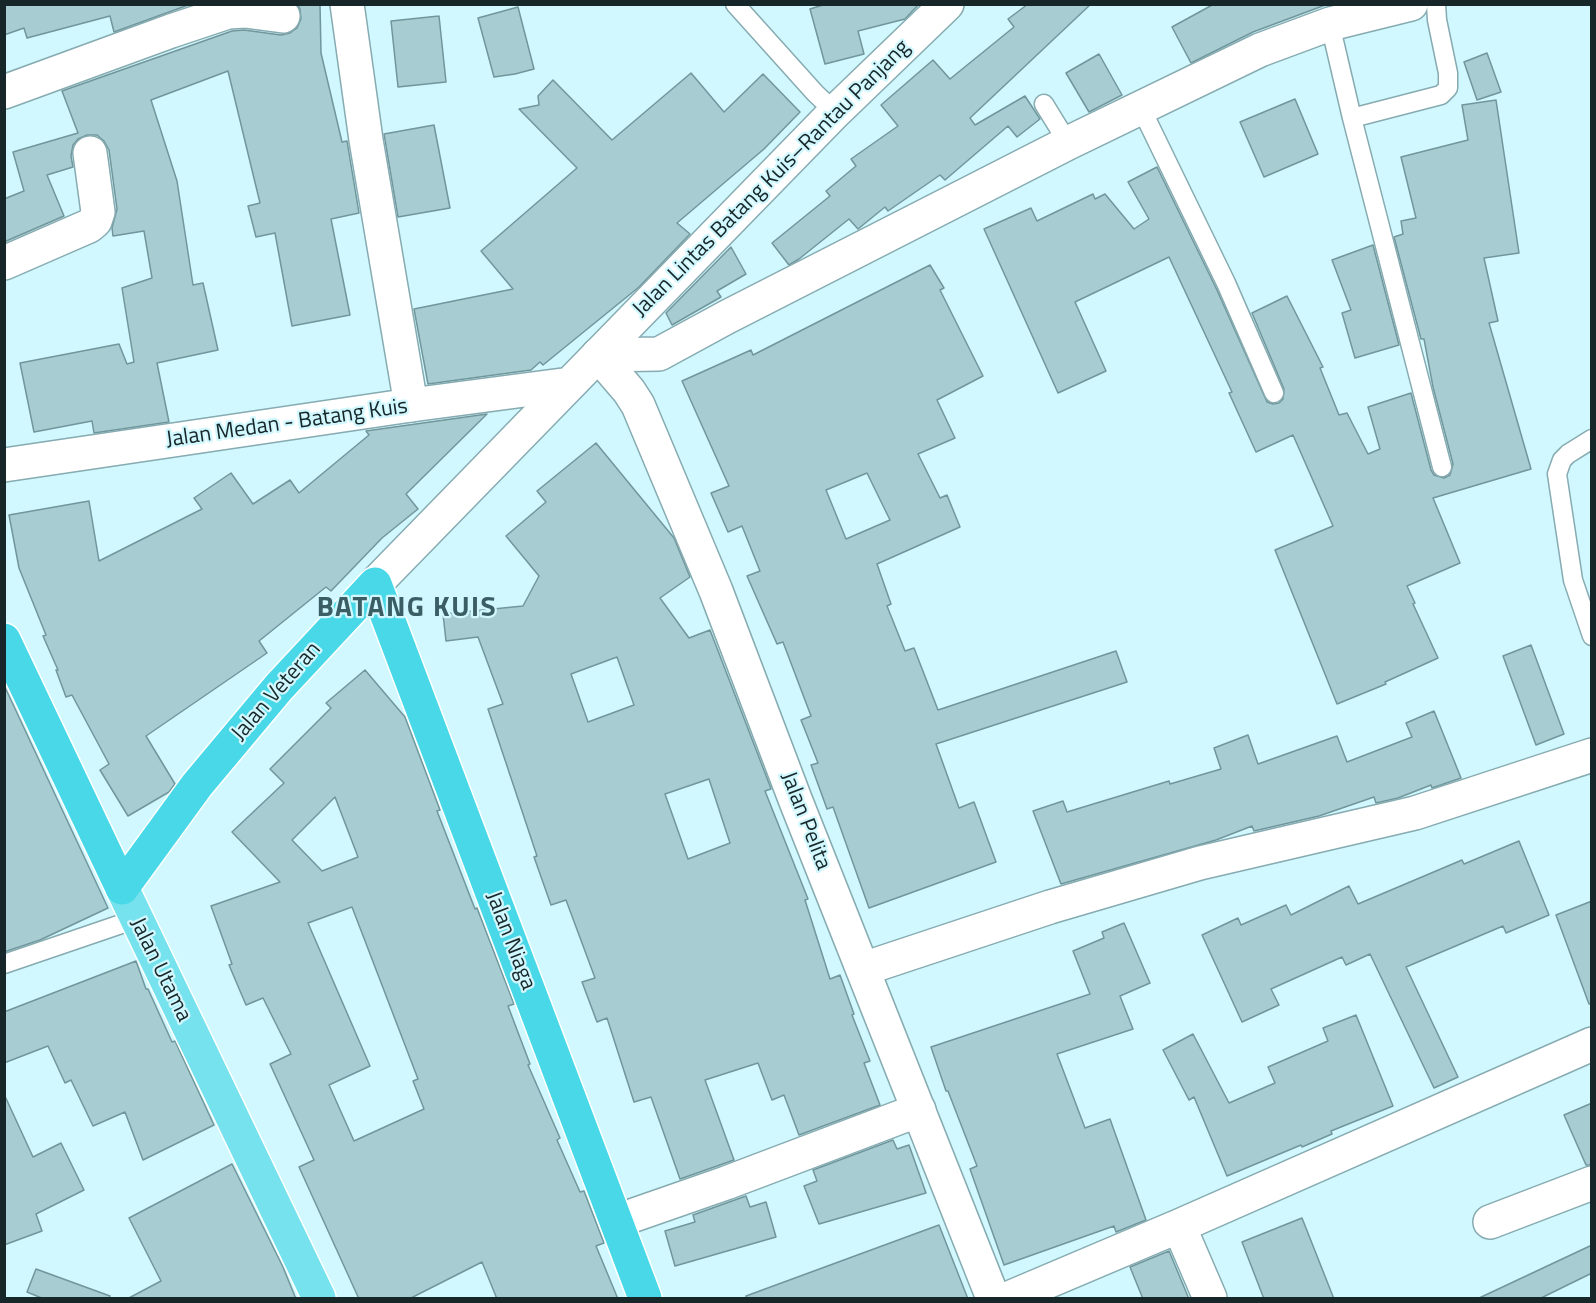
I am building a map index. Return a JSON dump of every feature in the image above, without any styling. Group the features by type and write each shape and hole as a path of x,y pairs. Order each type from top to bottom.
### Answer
{"highway":[{"name":"Jalan Veteran","path":"122,888 197,785 279,687 375,584"},
{"name":"Jalan Niaga","path":"375,584 645,1299"},
{"name":"Jalan Utama","path":"4,640 122,888"}],"main road":[{"name":"Jalan Utama","path":"122,888 318,1299"}],"street":[{"path":"347,4 375,198 411,405"},
{"name":"Jalan Lintas Batang Kuis–Rantau Panjang","path":"598,355 835,112 947,4"},
{"path":"598,355 659,354 1068,143 1260,50 1330,24 1411,4"},
{"path":"4,92 228,12 245,11 283,16"},
{"path":"4,263 89,226 95,221 98,212 90,153"},
{"name":"Jalan Veteran","path":"375,584 598,355"},
{"name":"Jalan Pelita","path":"598,355 629,391 647,426 716,591 795,799 993,1299"},
{"name":"Jalan Medan - Batang Kuis","path":"4,465 570,384"},
{"path":"863,969 1050,907 1178,869 1415,813 1592,755"},
{"path":"1009,1299 1589,1052"},
{"path":"617,1221 726,1183 919,1110"},
{"path":"1490,1222 1592,1183"},
{"path":"1179,1226 1210,1299"}],"lane":[{"path":"735,4 835,112"},
{"path":"1352,118 1441,95 1448,88 1448,73 1436,4"},
{"path":"1330,24 1442,467"},
{"path":"1044,104 1068,143"},
{"path":"1140,108 1226,283 1274,393"},
{"path":"1592,440 1568,454 1562,460 1557,474 1573,580 1592,636"},
{"path":"4,964 136,919"}],"building":[{"path":"4,4 191,4 114,32 110,16 27,38 24,28 4,35"},
{"path":"297,4 320,4 321,53 342,142 347,141 359,213 331,219 350,315 292,326 275,233 256,237 248,206 260,203 228,71 151,100 177,181 193,285 203,283 218,350 157,363 169,422 94,433 92,421 34,432 20,363 119,344 127,364 134,362 122,288 152,278 144,231 113,236 112,228 117,209 109,150 97,135 87,135 78,139 73,145 71,156 73,167 47,175 64,216 4,242 4,199 24,191 13,152 78,133 62,91 232,31 244,30 281,35 290,33 297,28 301,19"},
{"path":"826,4 919,4 905,19 858,31 864,54 825,64 810,9"},
{"path":"1028,4 1091,4 970,118 975,125 1025,96 1040,119 1017,137 1008,126 945,180 940,175 888,211 885,207 858,229 849,219 789,265 772,243 830,196 826,191 856,166 851,159 898,126 881,105 933,60 950,79 1014,27 1008,19"},
{"path":"1214,4 1328,4 1253,32 1191,63 1172,27"},
{"path":"518,7 534,69 494,77 478,18"},
{"path":"439,16 446,82 398,87 391,21"},
{"path":"1487,53 1501,92 1477,100 1464,62"},
{"path":"1099,54 1122,95 1089,112 1066,73"},
{"path":"691,73 724,112 763,74 800,112 764,149 677,223 690,234 639,287 543,365 540,362 531,370 428,384 414,309 513,289 481,251 577,168 519,109 539,105 538,96 553,80 612,140"},
{"path":"1295,99 1318,154 1264,177 1240,122"},
{"path":"1496,100 1519,253 1484,258 1498,321 1489,323 1531,469 1433,498 1460,563 1407,586 1438,658 1385,682 1386,684 1337,704 1275,550 1333,526 1293,435 1256,452 1229,393 1232,392 1169,257 1075,302 1106,371 1058,393 984,229 1031,208 1037,221 1093,194 1095,199 1105,194 1134,229 1149,219 1128,182 1157,167 1216,288 1267,402 1279,403 1283,399 1284,389 1252,313 1287,296 1323,367 1320,368 1339,415 1347,413 1368,454 1380,449 1368,407 1411,393 1431,470 1434,475 1444,478 1450,475 1453,464 1433,387 1424,339 1421,339 1394,237 1403,234 1401,221 1416,218 1401,157 1468,140 1462,105"},
{"path":"434,125 450,208 398,217 384,134"},
{"path":"1373,245 1399,345 1355,358 1342,313 1351,310 1332,260"},
{"path":"731,247 746,274 717,291 721,297 672,325 666,313"},
{"path":"930,265 944,288 940,290 983,376 937,400 955,438 918,454 940,498 947,495 960,527 877,564 891,604 887,606 905,651 914,648 938,710 1116,651 1127,682 936,744 959,808 974,802 996,862 869,908 833,807 827,809 811,765 818,763 801,720 811,716 783,642 777,644 747,576 760,571 742,526 728,532 711,493 729,486 682,381 751,350 753,355","holes":["867,473 890,520 846,539 826,490"]},
{"path":"487,414 406,494 418,509 382,538 331,591 326,587 259,641 267,653 146,736 175,784 169,792 128,816 100,770 109,764 72,695 66,697 56,670 58,670 43,636 46,635 19,568 9,515 89,501 99,561 202,509 194,498 231,473 253,504 290,480 299,493 369,435 366,431"},
{"path":"596,443 674,538 690,577 660,598 689,638 710,630 770,786 771,789 765,791 808,899 805,900 830,979 840,975 854,1014 852,1015 870,1061 864,1063 880,1105 799,1135 784,1095 772,1100 758,1063 705,1080 734,1160 680,1179 651,1097 634,1102 607,1018 597,1022 582,982 595,978 566,900 551,905 534,857 537,856 488,709 503,704 478,637 446,641 443,614 523,606 539,576 506,536 546,502 537,491","holes":["617,657 634,705 588,722 571,674","709,779 730,843 688,859 665,794"]},
{"path":"1531,645 1564,734 1536,745 1503,656"},
{"path":"365,670 405,717 440,810 437,811 514,1004 508,1006 530,1064 528,1065 560,1138 557,1140 580,1192 584,1191 604,1243 596,1246 618,1299 497,1299 482,1262 409,1299 359,1299 299,1167 314,1160 270,1064 291,1054 263,998 246,1005 229,965 232,964 211,906 280,882 232,832 284,783 270,769 331,708 326,703","holes":["335,797 358,857 322,871 292,840","352,907 418,1079 413,1081 424,1109 354,1141 329,1085 370,1066 308,923"]},
{"path":"4,685 108,908 40,940 4,952"},
{"path":"1434,711 1461,778 1432,788 1431,785 1398,798 1376,803 1374,797 1319,816 1254,831 1252,826 1216,840 1061,884 1033,811 1063,801 1067,812 1169,781 1170,784 1221,769 1214,748 1248,735 1258,764 1337,736 1347,762 1412,737 1406,723"},
{"path":"1519,841 1549,915 1506,933 1503,926 1406,967 1458,1077 1434,1088 1370,954 1346,965 1342,957 1271,989 1279,1005 1242,1022 1202,935 1238,918 1241,925 1286,905 1291,915 1349,886 1358,904 1462,860 1464,864"},
{"path":"1592,901 1592,1004 1589,1004 1556,915"},
{"path":"1124,923 1150,983 1120,996 1133,1029 1057,1054 1085,1128 1110,1119 1146,1220 1116,1232 1114,1226 1004,1265 970,1169 977,1166 948,1091 946,1091 931,1047 1090,994 1073,951 1104,938 1102,932"},
{"path":"136,961 146,989 172,1042 175,1041 214,1125 143,1160 125,1112 93,1126 71,1080 65,1083 48,1046 4,1063 4,1012"},
{"path":"1356,1015 1393,1106 1331,1131 1332,1134 1302,1147 1301,1145 1227,1176 1194,1097 1189,1100 1163,1050 1193,1034 1229,1103 1275,1083 1268,1067 1328,1041 1323,1028"},
{"path":"4,1094 33,1157 61,1143 84,1190 36,1214 42,1231 4,1245"},
{"path":"1592,1103 1592,1165 1586,1165 1564,1115"},
{"path":"893,1140 897,1149 909,1145 926,1193 819,1224 804,1186 817,1181 813,1170"},
{"path":"232,1164 283,1267 296,1299 127,1299 161,1281 129,1218"},
{"path":"746,1196 750,1207 766,1202 776,1237 675,1266 665,1231 695,1222 693,1215"},
{"path":"1302,1218 1334,1299 1264,1299 1242,1242"},
{"path":"939,1225 968,1299 746,1299 746,1296"},
{"path":"1592,1245 1592,1273 1539,1299 1477,1299"},
{"path":"1169,1251 1189,1299 1143,1299 1130,1267"},
{"path":"36,1269 110,1296 109,1299 44,1299 27,1292"}],"district":[{"name":"BATANG KUIS","path":"407,609"}]}
